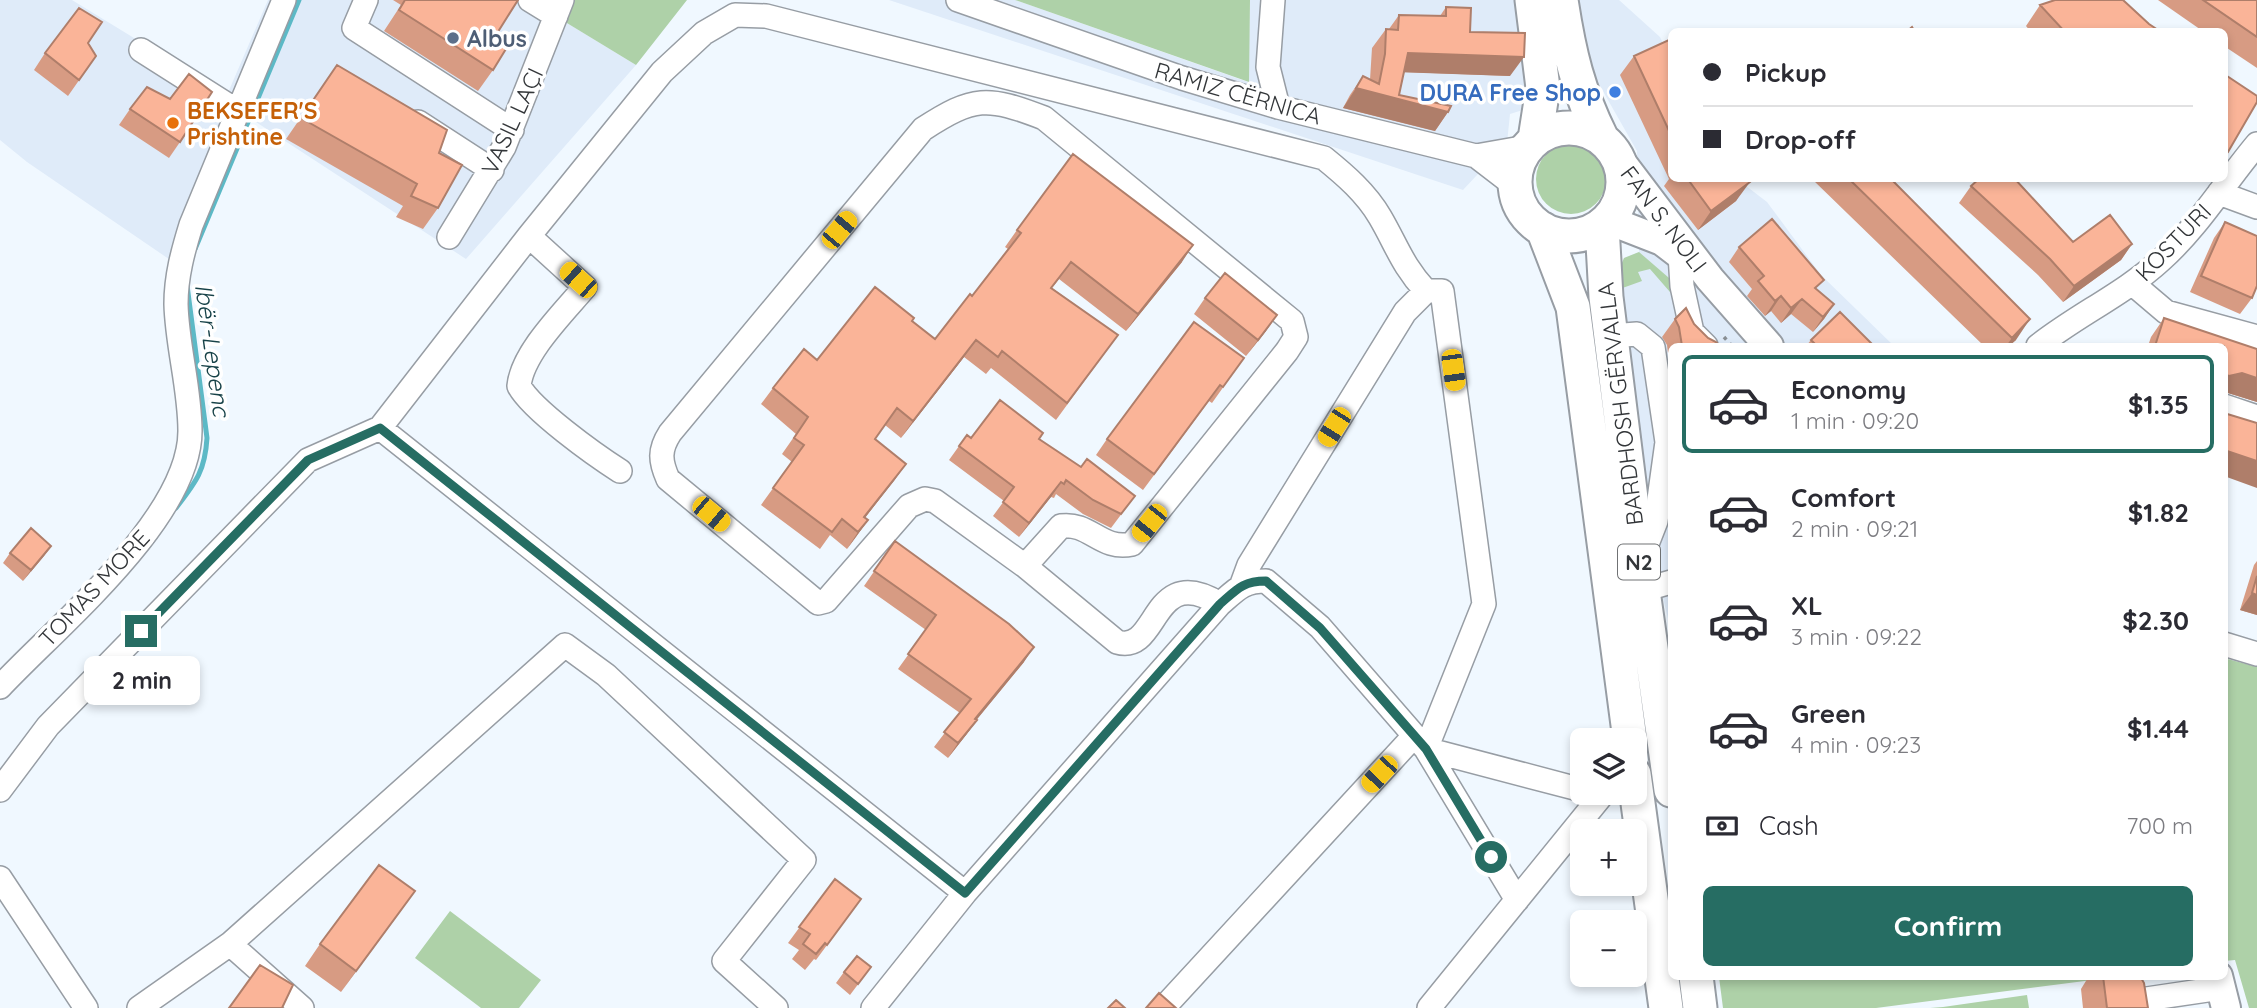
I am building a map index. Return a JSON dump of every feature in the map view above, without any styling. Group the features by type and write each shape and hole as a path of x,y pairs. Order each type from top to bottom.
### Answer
{"highway":[{"path":"1515,186 1520,159 1531,143 1543,88 1532,0"},
{"name":"N2","path":"1560,0 1584,103 1623,175 1623,191 1618,206 1605,223"},
{"path":"1531,143 1551,131 1569,127 1586,130 1611,149"},
{"name":"N2","path":"1515,186 1519,204 1528,218 1543,229"},
{"path":"1543,229 1557,235 1572,236 1588,233 1605,223"},
{"name":"BARDHOSH GËRVALLA","path":"1605,223 1605,285 1638,555 1657,586 1668,745"},
{"name":"BARDHOSH GËRVALLA","path":"1543,229 1573,307 1628,728"},
{"path":"1619,805 1667,1008"},
{"path":"1696,980 1700,1008"}],"main road":[{"name":"FAN S. NOLI","path":"1611,149 1710,279"},
{"path":"1605,223 1648,234 1680,254 1710,279 1766,343"}],"street":[{"name":"TOMAS MORE","path":"0,687 132,552 164,506 187,461 189,407 176,306 178,276 191,225 284,0"},
{"path":"366,0 354,28 512,130"},
{"path":"530,0 559,8"},
{"name":"RAMIZ CËRNICA","path":"958,0 1156,69 1279,107 1476,156 1515,186"},
{"path":"1273,0 1268,67 1279,107"},
{"name":"VASIL LAÇI","path":"449,237 492,170 512,130 559,8"},
{"path":"0,790 48,726 308,460 380,428 528,236 662,72 704,33 735,15 766,16 1324,158 1348,178 1369,201 1408,272 1426,291"},
{"path":"141,50 237,111"},
{"path":"1025,566 1061,526 1080,528 1118,547 1132,544 1296,337 1292,321 1274,304 1044,118 1001,103 974,102 954,109 923,129 670,433 661,457 668,479 818,603 826,601 909,506 920,500 935,501 1025,566 1117,642 1125,645 1139,639 1161,607 1182,592 1201,594 1220,604"},
{"path":"403,113 492,170"},
{"path":"1476,156 1531,143"},
{"name":"KOSTURI","path":"2228,181 2257,144"},
{"name":"KOSTURI","path":"2046,343 2081,315 2133,284 2162,260 2185,236 2228,182"},
{"path":"2219,193 2257,207"},
{"path":"528,236 584,288 533,353 522,372 519,386 530,402 620,471"},
{"path":"1680,254 1682,286 1692,332 1703,343"},
{"path":"2133,284 2166,312 2257,337"},
{"path":"883,1003 965,893 1246,575 1405,312 1426,291 1442,291 1484,604 1420,743 1167,1004"},
{"path":"1611,336 1637,334 1653,346 1668,438"},
{"path":"2228,406 2257,417"},
{"path":"380,428 965,893"},
{"path":"1638,555 1647,544 1656,521 1668,450"},
{"path":"1246,575 1266,581 1320,628 1420,743 1517,900"},
{"path":"139,1008 230,944 565,645 606,675 804,860 724,961 776,1008"},
{"path":"2228,645 2257,654"},
{"path":"1420,743 1570,779"},
{"path":"1647,789 1668,788"},
{"path":"1429,1008 1517,900 1602,805"},
{"path":"0,878 86,1008"},
{"path":"230,944 302,1008"},
{"path":"2144,1003 2222,991"}],"shaded area":[{"path":"0,0 72,0 227,95 268,0 529,0 636,65 466,259 245,115 182,268 27,162 0,140"},
{"path":"889,0 1015,0 1248,82 1250,0 1619,0 1660,37 1668,53 1668,182 1741,182 1767,202 1821,275 1891,343 1668,343 1668,619 1647,532 1615,280 1624,258 1639,252 1637,151 1600,86 1510,114 1507,143 1463,190"}],"green space":[{"path":"529,0 687,0 636,65"},
{"path":"1015,0 1250,0 1249,82"},
{"path":"1571,144 1596,154 1606,179 1596,204 1571,214 1546,204 1536,179 1546,154"},
{"path":"1639,252 1676,284 1670,292 1650,269 1638,272 1642,281 1617,290 1615,280 1624,258"},
{"path":"2228,659 2257,667 2257,1008 2249,1008 2235,960 2228,961"},
{"path":"450,911 541,980 519,1008 481,1008 415,958"},
{"path":"1719,980 2093,980 1876,1008 1723,1008"},
{"path":"2027,995 2029,1008 1930,1008 1943,1007"}],"building":[{"path":"405,0 518,0 496,35 509,44 493,70 399,10"},
{"path":"2055,0 2123,0 2155,28 2061,28 2040,5"},
{"path":"2203,0 2257,0 2257,37"},
{"path":"1446,7 1471,8 1470,32 1525,33 1524,57 1408,53 1399,95 1451,106 1448,112 1356,88 1363,76 1379,84 1385,54 1386,29 1398,30 1399,15 1446,16"},
{"path":"79,8 102,22 88,43 96,56 79,80 45,53"},
{"path":"1668,40 1668,129 1634,56"},
{"path":"337,65 447,130 439,153 462,165 438,208 411,196 417,184 301,118"},
{"path":"189,74 212,92 180,142 130,109 147,87 170,99"},
{"path":"2228,77 2257,96 2257,102 2228,152"},
{"path":"1073,154 1193,245 1138,314 1071,262 1051,288 1118,335 1067,403 1002,351 998,357 976,340 913,421 897,408 875,439 906,464 864,517 868,520 858,532 842,519 832,532 773,488 804,445 794,438 808,417 773,388 804,349 817,360 875,287 914,318 912,321 935,339 1021,233 1017,230"},
{"path":"1690,182 1750,182 1711,211"},
{"path":"1852,182 1894,182 2030,319 2012,338"},
{"path":"1976,182 2018,182 2073,242 2110,215 2132,244 2074,286 2050,259 1971,186"},
{"path":"1772,219 1824,280 1815,288 1834,304 1823,317 1802,299 1791,308 1781,296 1775,301 1758,281 1764,276 1739,247"},
{"path":"2225,222 2257,236 2257,286 2252,298 2201,276"},
{"path":"1225,273 1277,315 1258,340 1205,298"},
{"path":"1686,308 1694,324 1717,343 1682,343 1675,319"},
{"path":"1840,312 1871,343 1814,343 1811,340"},
{"path":"2164,318 2257,349 2257,378 2242,373 2228,376 2228,343 2156,343"},
{"path":"1194,322 1244,358 1223,387 1220,385 1154,474 1107,439"},
{"path":"1000,400 1043,433 1039,439 1081,467 1087,459 1135,496 1121,514 1093,500 1066,480 1064,484 1061,482 1029,523 1003,502 1014,487 959,446 967,435 971,438"},
{"path":"2228,414 2257,423 2257,461 2228,451"},
{"path":"31,528 51,546 31,570 10,553"},
{"path":"895,541 1009,624 1034,647 958,743 944,732 971,699 908,654 936,615 874,571"},
{"path":"2257,576 2257,595 2252,593"},
{"path":"379,865 415,891 356,971 320,944"},
{"path":"835,879 861,899 827,945 825,943 816,954 803,944 810,934 799,927"},
{"path":"857,956 871,967 858,984 844,972"},
{"path":"260,965 293,985 282,1008 229,1008"},
{"path":"2104,980 2142,980 2148,1008 2107,1008"},
{"path":"1159,993 1176,1008 1146,1008"},
{"path":"1116,1000 1125,1008 1108,1008"}],"waterway":[{"name":"Ibër-Lepenc","path":"195,249 299,0"},
{"name":"Ibër-Lepenc","path":"176,508 198,476 207,438 187,285"}],"place":[{"name":"Albus","path":"453,38"},
{"name":"DURA Free Shop","path":"1615,92"},
{"name":"BEKSEFER'S Prishtine","path":"173,123"}],"route":[{"path":"141,631 308,460 380,428 965,893 1220,604 1242,584 1255,581 1266,581 1320,628 1426,749 1491,857"}]}
